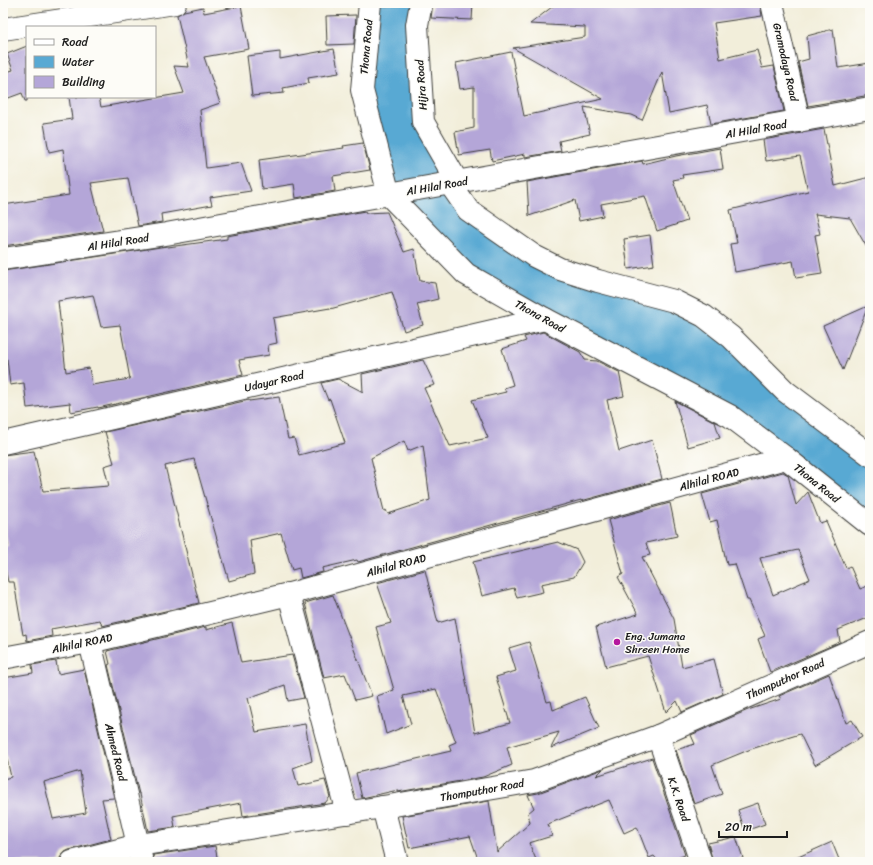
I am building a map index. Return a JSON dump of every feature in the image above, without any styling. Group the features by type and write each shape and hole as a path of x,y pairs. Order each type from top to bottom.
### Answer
{"street":[{"path":"3,29 175,3"},
{"name":"Thona Road","path":"370,3 362,90 389,195 466,274 545,319 730,416 786,458 870,525"},
{"name":"Hijra Road","path":"422,3 417,25 423,122 468,210 534,256 560,269 674,302 704,316 731,337 785,391 870,455"},
{"name":"Gramodaya Road","path":"772,3 799,121"},
{"name":"Al Hilal Road","path":"3,259 166,234 870,108"},
{"name":"Udayar Road","path":"3,443 545,319"},
{"name":"Alhilal ROAD","path":"3,658 90,642 289,594 786,458"},
{"path":"289,594 347,813"},
{"name":"Ahmed Road","path":"90,642 141,854"},
{"name":"Thomputhor Road","path":"72,862 141,854 347,813 384,808 534,781 658,736 870,642"},
{"name":"K.K. Road","path":"658,736 701,862"},
{"path":"384,808 397,862"}],"water":[{"path":"370,3 421,3 423,122 451,184 554,269 674,301 870,455 870,525 778,452 466,274 386,184 364,98"}],"building":[{"path":"433,3 473,3 472,20 431,18"},
{"path":"557,3 760,3 762,16 714,23 720,59 757,50 762,68 774,66 784,111 711,124 707,105 669,113 662,72 642,120 631,115 584,107 590,134 559,141 561,151 525,157 525,154 492,161 490,150 459,155 455,132 474,128 474,87 460,89 456,63 511,52 524,116 603,99 513,48 585,37 585,27 530,24"},
{"path":"241,6 249,49 204,57 220,103 200,110 206,168 241,163 251,191 210,197 212,205 161,214 162,222 138,226 128,178 91,183 103,231 3,246 3,205 69,195 63,149 49,152 44,123 72,119 69,98 99,98 101,107 184,93 174,66 189,67 177,15 184,11 203,7 204,13"},
{"path":"356,15 354,44 327,45 326,16"},
{"path":"833,29 838,68 870,63 870,95 808,106 798,62 809,59 807,36"},
{"path":"26,46 27,101 25,101 22,93 3,100 3,73 13,70 7,54"},
{"path":"334,49 339,73 308,78 309,83 283,88 284,93 252,96 247,56 280,52 280,59"},
{"path":"824,129 835,186 870,177 870,253 850,218 815,214 820,234 815,235 822,274 796,278 793,261 735,272 730,244 737,243 730,210 808,191 800,156 766,161 763,140"},
{"path":"363,143 370,170 333,176 335,191 296,198 294,184 262,189 259,160 344,148 343,146"},
{"path":"720,148 723,169 682,175 683,178 673,180 687,221 657,231 645,196 601,204 603,216 579,221 575,200 529,216 527,182 642,161 643,164"},
{"path":"365,211 366,213 387,212 404,252 414,249 420,281 435,283 438,299 417,304 423,325 404,331 392,292 330,309 273,318 277,343 268,345 269,355 239,360 243,375 98,408 71,412 70,403 27,408 24,383 10,385 7,359 3,359 3,271 167,246 227,239 227,236","holes":["93,295 101,327 120,325 130,379 92,385 89,368 66,372 58,301"]},
{"path":"650,235 654,265 628,269 624,239"},
{"path":"868,306 843,370 823,326"},
{"path":"543,332 580,352 585,360 597,361 619,372 624,396 607,400 619,451 652,440 662,479 358,562 357,560 322,568 323,572 301,578 299,568 292,570 281,533 250,540 254,574 229,581 194,459 165,466 199,603 102,626 100,620 51,629 52,636 27,641 26,634 23,635 14,582 8,582 3,557 3,547 8,546 3,518 3,455 34,451 43,491 109,486 104,466 114,463 105,432 249,400 279,397 288,439 294,438 299,455 345,443 330,399 328,400 321,383 338,379 363,392 362,374 423,360 435,385 424,388 450,446 488,438 472,400 506,392 504,388 513,385 502,349 526,341 524,337","holes":["404,441 408,451 423,445 430,500 388,514 386,510 384,511 371,458"]},
{"path":"675,401 715,422 720,438 688,447"},
{"path":"783,472 788,475 796,505 808,492 820,523 826,521 846,568 850,566 860,589 870,585 870,617 838,630 840,642 770,672 758,639 765,636 749,600 747,600 735,564 727,565 717,520 710,522 702,494","holes":["798,550 810,579 773,595 760,558"]},
{"path":"670,503 677,536 646,543 650,555 642,557 674,619 682,667 714,659 723,694 682,712 677,701 666,712 648,656 606,667 596,627 638,614 618,577 623,574 608,520"},
{"path":"558,542 577,550 583,562 574,577 541,584 543,592 517,598 514,588 482,596 473,562"},
{"path":"425,570 438,623 455,618 475,733 510,723 496,677 516,671 509,648 529,642 547,702 551,701 553,710 585,697 599,728 551,748 559,732 507,747 512,765 483,777 398,792 398,790 362,798 356,773 451,751 449,745 456,742 436,689 403,696 411,724 386,734 377,696 394,690 376,627 391,623 377,583"},
{"path":"333,595 372,696 355,700 345,674 324,678 305,603"},
{"path":"232,623 241,663 292,655 304,698 288,701 285,685 248,698 256,732 305,724 312,761 293,768 298,786 325,780 330,797 325,803 243,816 241,803 173,816 175,827 148,831 108,665 110,664 107,651 206,627 206,630"},
{"path":"56,661 58,674 84,669 114,798 102,799 111,839 69,850 63,853 60,858 60,862 3,862 3,779 11,777 3,742 3,678 33,673 32,665","holes":["80,771 86,813 53,819 44,782"]},
{"path":"829,674 846,723 852,720 862,737 815,765 800,734 751,749 712,765 722,794 694,804 676,750 695,744 691,735 748,710 781,699 779,696"},
{"path":"652,758 685,855 667,862 659,862 654,856 649,858 637,827 624,833 609,800 548,824 552,836 529,843 537,862 479,862 470,836 409,848 402,816 489,801 497,852 530,823 528,813 534,808 528,795 538,793 603,769 596,776"},
{"path":"758,803 765,824 745,831 738,810"},
{"path":"736,837 743,858 733,862 713,862 708,843"},
{"path":"832,842 840,862 787,862"},
{"path":"215,846 218,862 154,862 153,855"}],"place":[{"name":"Eng. Jumana Shreen Home","path":"617,642"}]}
